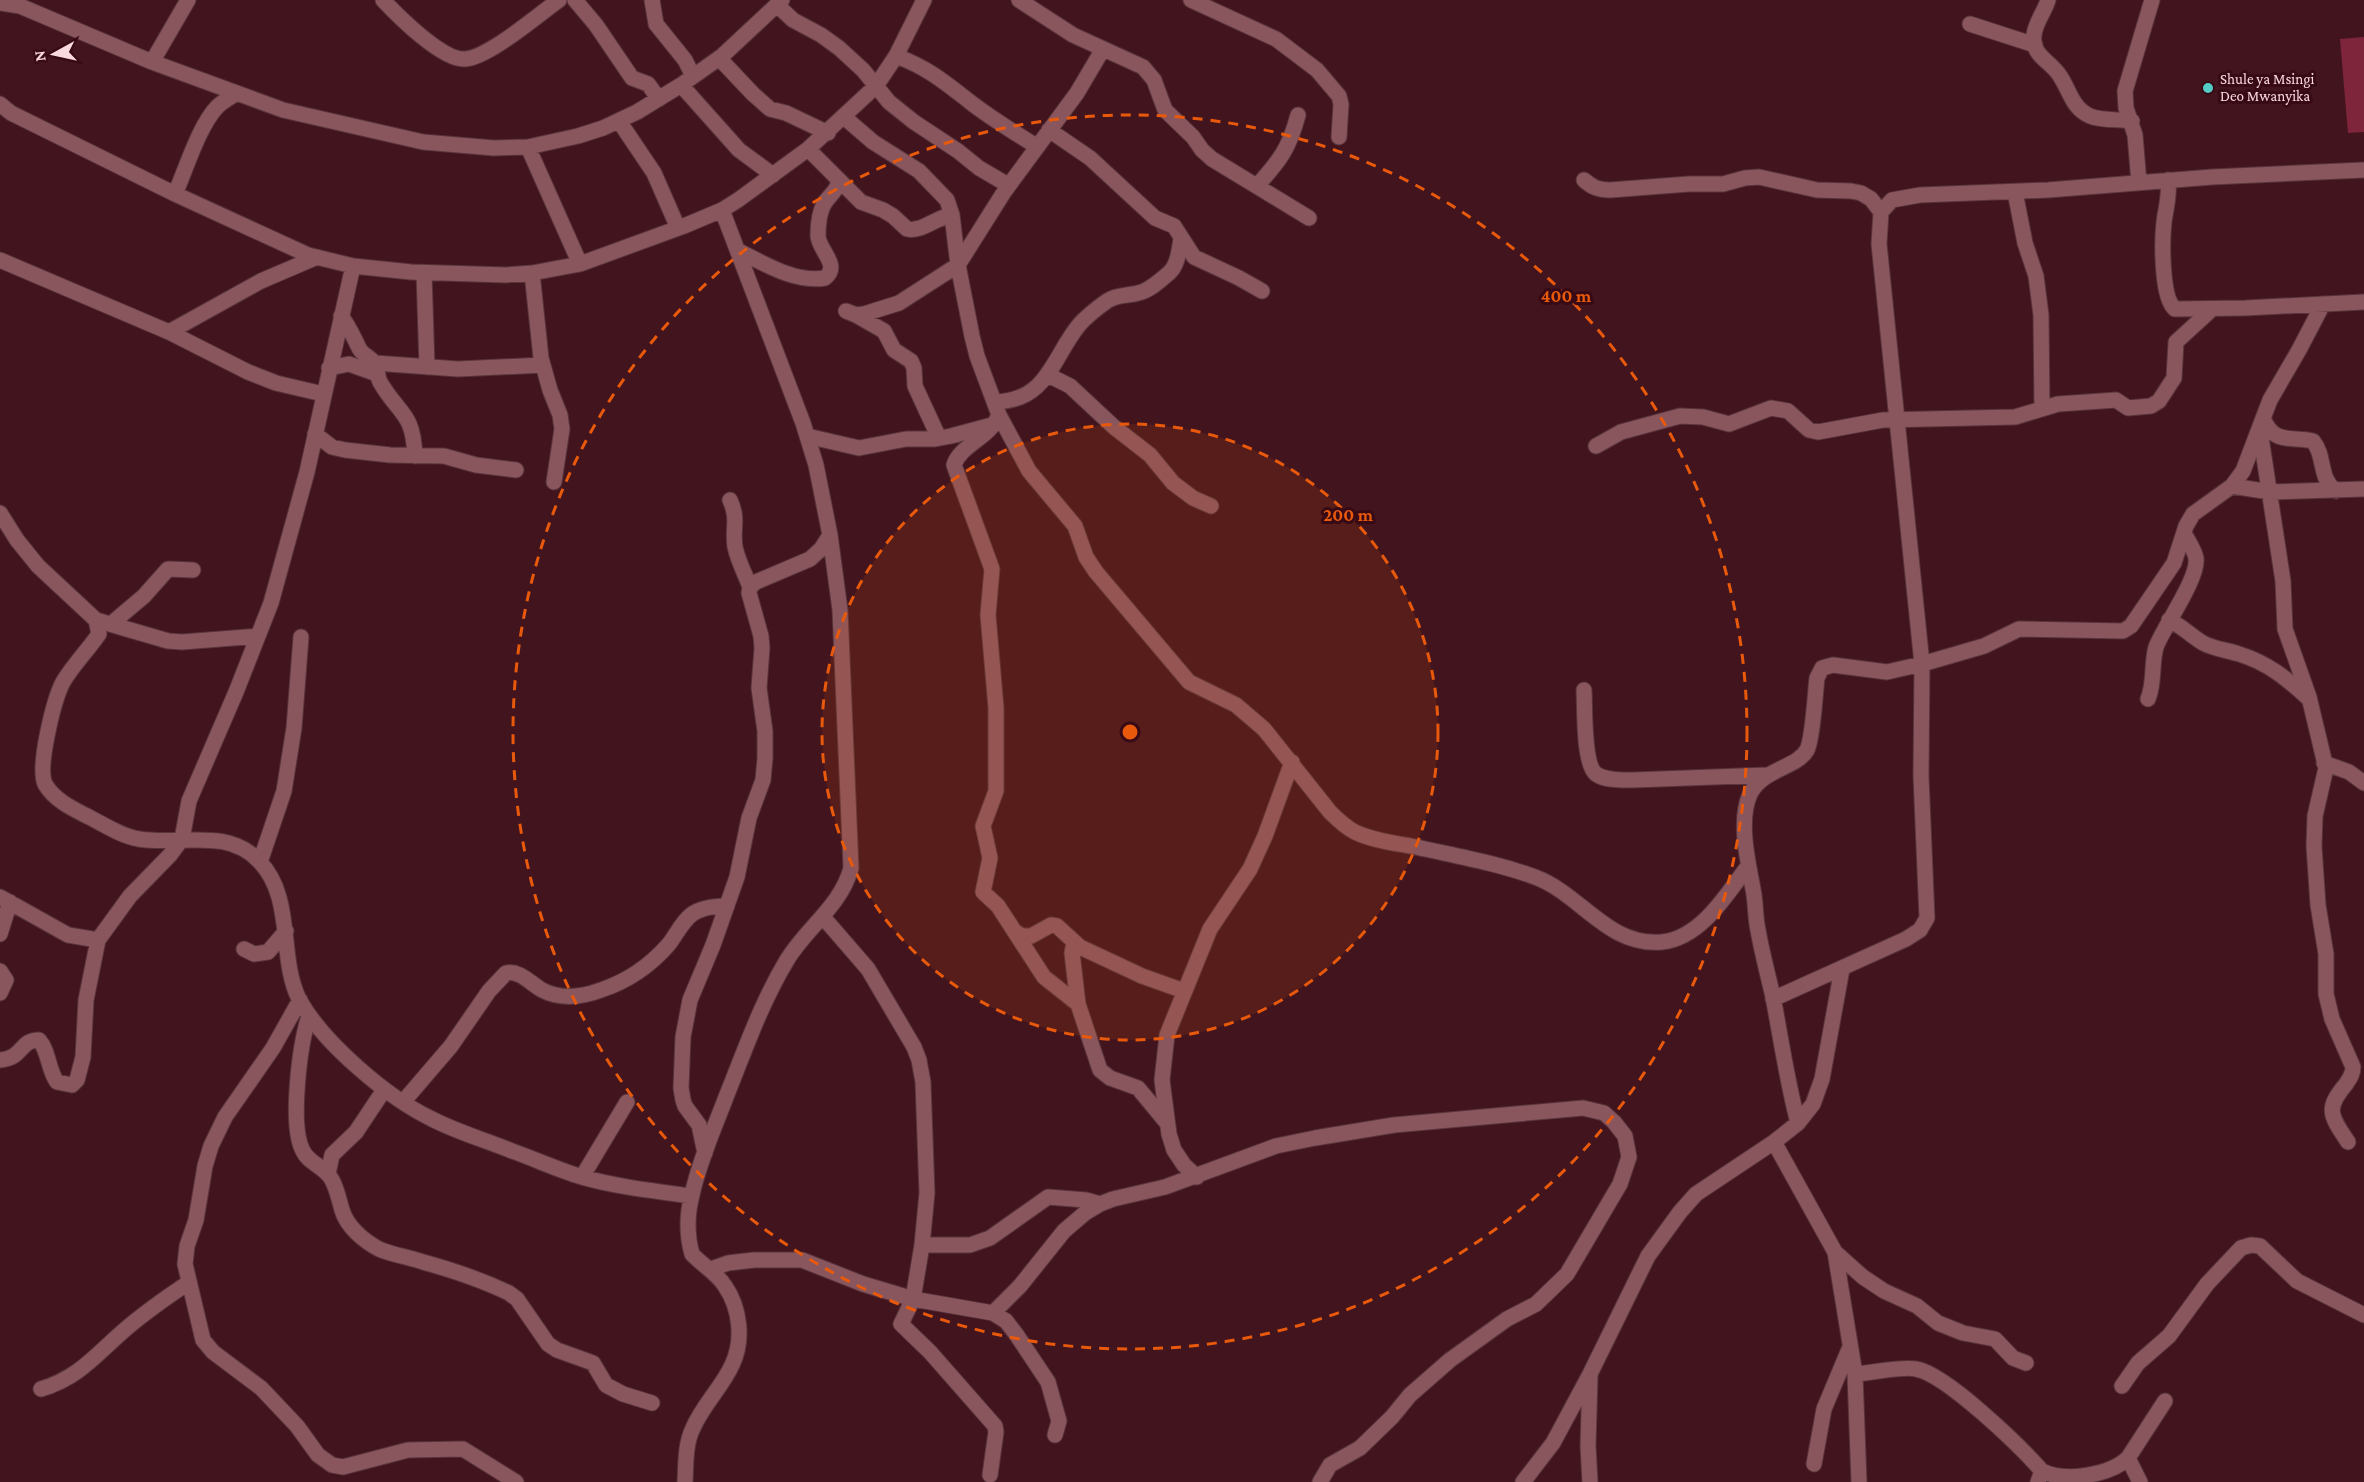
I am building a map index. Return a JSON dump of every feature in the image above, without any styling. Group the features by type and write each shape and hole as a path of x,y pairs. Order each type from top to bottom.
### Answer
{"street":[{"path":"152,62 188,0"},
{"path":"383,0 428,40 454,58 464,59 482,53 559,0"},
{"path":"575,0 600,30 632,78 648,84 659,99"},
{"path":"652,0 656,24 685,60 687,81 739,150 773,175"},
{"path":"0,104 11,113 175,194 317,257 353,266 424,273 506,275 532,273 579,264 678,228 722,210 773,175 828,133 876,86 896,56 924,0"},
{"path":"1019,0 1072,34 1143,67 1154,80 1165,110 1193,137 1202,150 1212,159 1309,218"},
{"path":"1191,0 1276,39 1317,70 1339,96 1341,104 1339,137"},
{"path":"2048,0 2034,34 2035,45 2041,59 2060,75 2073,102 2082,111 2097,118 2132,121"},
{"path":"2139,183 2136,142 2132,121 2125,104 2126,85 2152,0"},
{"path":"0,3 20,6 152,62 283,110 423,142 472,148 528,147 578,136 619,120 659,99 719,58 780,2 793,20 839,48 863,70 890,102 914,122 966,156 979,168 1008,185"},
{"path":"1970,24 2035,45"},
{"path":"958,457 937,439 915,386 914,368 910,361 894,350 884,331 851,313 879,310 899,303 958,265 1008,185 1091,72 1103,49"},
{"path":"896,56 930,70 984,112 1036,146"},
{"path":"719,58 770,109 789,114 828,133"},
{"path":"175,194 195,146 214,111 237,93"},
{"path":"1257,186 1282,158 1292,140 1298,115"},
{"path":"844,117 873,142 919,171 947,200 952,215 958,265 976,350 997,414 1029,471 1075,526 1086,557 1096,572 1189,682 1246,712 1264,729 1330,812 1354,831 1377,839 1501,866 1539,878 1612,930 1639,941 1663,942 1693,929 1711,914 1748,866"},
{"path":"619,120 654,173 678,228"},
{"path":"1049,130 1090,158 1155,218 1170,223 1194,257 1262,291"},
{"path":"528,147 579,264"},
{"path":"808,149 861,202 893,216 907,230 920,229 935,219 952,215"},
{"path":"1773,999 1906,939 1920,930 1927,918 1921,776 1922,664 1879,244 1881,212 1887,204 1902,197 2364,170"},
{"path":"1584,180 1592,187 1610,190 1689,184 1723,184 1759,177 1817,190 1861,193 1871,199 1881,212"},
{"path":"2168,180 2169,200 2164,220 2163,243 2166,286 2169,303 2178,310 2364,302"},
{"path":"739,251 785,273 805,279 825,278 831,271 831,264 819,243 819,224 823,206 837,189 839,181"},
{"path":"2015,192 2025,243 2036,276 2041,315 2042,409"},
{"path":"685,1482 688,1439 698,1416 733,1364 739,1328 737,1310 732,1297 711,1269 692,1254 689,1215 691,1196 760,1009 789,957 823,917 847,882 852,850 840,610 830,535 816,465 722,210"},
{"path":"807,436 860,448 906,439 937,439 997,414 1031,392 1048,375 1078,326 1108,300 1116,296 1142,292 1169,273 1175,264 1181,239"},
{"path":"169,332 261,281 317,257"},
{"path":"0,260 169,332 248,372 276,383 323,394"},
{"path":"0,1059 15,1057 28,1042 39,1040 51,1074 57,1082 72,1085 76,1080 83,1057 86,1000 98,940 130,896 170,855 182,839 189,801 271,603 307,472 353,266"},
{"path":"424,273 427,367"},
{"path":"532,273 543,365 562,429 554,482"},
{"path":"1798,1123 1786,1079 1773,999 1758,930 1754,891 1748,866 1745,832 1746,808 1753,789 1768,775 1799,758 1808,747 1817,678 1822,668 1833,665 1887,672 1984,646 2019,629 2123,631 2131,626 2169,574 2193,514 2232,486 2246,465 2270,400 2323,304"},
{"path":"1596,446 1621,432 1680,416 1703,417 1729,424 1763,410 1780,408 1788,411 1809,430 1818,432 1883,420 2015,417 2058,404 2116,400 2128,408 2151,406 2159,401 2174,378 2176,342 2212,309"},
{"path":"341,316 353,332 361,352 376,369 385,389 408,419 412,429 415,456"},
{"path":"329,368 349,364 376,369 427,367 458,369 543,365"},
{"path":"1048,375 1070,386 1114,427 1150,455 1173,483 1193,498 1211,506"},
{"path":"997,414 958,457 954,465 992,569 988,615 996,708 996,791 983,826 990,858 983,892 998,906 1044,977 1078,1004"},
{"path":"2261,422 2278,437 2313,441 2320,454 2326,481 2336,490"},
{"path":"2261,422 2283,581 2285,629 2310,700 2325,763 2326,772 2315,816 2315,866 2326,954 2328,1004 2333,1022 2354,1067 2350,1079 2335,1097 2331,1106 2331,1113 2348,1142"},
{"path":"315,434 332,447 345,450 390,455 444,456 476,465 516,470"},
{"path":"2232,486 2270,492 2364,489"},
{"path":"705,1153 699,1125 682,1100 683,1037 690,1000 713,945 736,877 749,818 759,794 765,758 765,731 759,688 761,636 749,599 750,587 737,554 736,516 730,500"},
{"path":"0,513 16,540 38,566 104,622 168,641 258,636"},
{"path":"2148,699 2153,683 2153,658 2156,647 2188,585 2196,564 2193,550 2184,532"},
{"path":"750,587 769,575 810,559 821,549 830,535"},
{"path":"193,570 168,569 144,596 104,622 99,634 58,692 41,766 46,785 66,805 127,836 155,840 182,839 234,844 244,848 260,862 277,894 286,931 288,966 293,986 300,1000 309,1016 334,1044 384,1090 432,1119 582,1177 691,1196"},
{"path":"2169,620 2182,626 2202,642 2248,657 2273,669 2310,700"},
{"path":"260,862 284,791 294,728 301,637"},
{"path":"1584,690 1586,741 1591,768 1595,774 1614,779 1633,780 1768,775"},
{"path":"1197,1177 1184,1165 1174,1150 1167,1123 1162,1080 1167,1035 1210,929 1250,869 1265,836 1292,762"},
{"path":"2325,763 2349,772 2364,783"},
{"path":"0,934 5,900 68,935 98,940"},
{"path":"403,1102 451,1046 499,979 506,973 516,973 542,990 564,996 597,992 622,983 639,972 668,945 691,915 704,909 727,906"},
{"path":"823,917 868,969 914,1047 919,1060 923,1083 926,1182 922,1245 913,1299 901,1322 902,1326 930,1352 995,1426 990,1475"},
{"path":"1014,931 1022,936 1031,936 1054,925 1074,943 1142,976 1184,991"},
{"path":"244,949 254,954 268,952 286,931"},
{"path":"1074,943 1072,952 1078,1004 1100,1070 1110,1078 1138,1088 1167,1123"},
{"path":"1523,1482 1553,1443 1648,1256 1680,1212 1696,1194 1774,1142 1798,1123 1818,1095 1842,969"},
{"path":"0,971 6,980 0,993"},
{"path":"300,1000 273,1048 225,1117 211,1146 205,1166 196,1220 185,1264 200,1328 207,1346 261,1388 297,1426 318,1455 332,1465 343,1467 408,1450 463,1449 516,1482"},
{"path":"309,1016 303,1033 297,1074 299,1137 304,1154 334,1182 344,1218 354,1230 377,1248 509,1293 517,1299 548,1344 557,1350 593,1363 606,1385 623,1394 652,1403"},
{"path":"328,1174 332,1155 356,1132 384,1090"},
{"path":"582,1177 627,1102"},
{"path":"993,1313 1020,1286 1064,1231 1100,1204 1197,1177 1276,1146 1394,1125 1583,1108 1604,1113 1625,1136 1629,1157 1620,1184 1567,1274 1536,1304 1507,1319 1450,1360 1410,1395 1392,1417 1360,1448 1330,1466 1320,1482"},
{"path":"1774,1142 1835,1252 1855,1374 1859,1482"},
{"path":"922,1245 970,1245 990,1238 1048,1197 1086,1200 1100,1204"},
{"path":"2122,1386 2138,1363 2169,1336 2207,1284 2241,1248 2246,1246 2260,1246 2297,1281 2364,1315"},
{"path":"1835,1252 1863,1277 1884,1291 1917,1306 1938,1323 1963,1333 1995,1339 2013,1358 2026,1363"},
{"path":"711,1269 728,1263 754,1260 802,1260 863,1284 913,1299 993,1313 1006,1321 1048,1382 1059,1421 1055,1435"},
{"path":"41,1389 54,1385 94,1360 134,1322 188,1283"},
{"path":"1814,1464 1824,1409 1851,1344"},
{"path":"1855,1374 1909,1368 1927,1372 1998,1426 2040,1477 2060,1478 2099,1474 2121,1464 2128,1458 2165,1401"},
{"path":"1590,1374 1588,1446 1590,1482"},
{"path":"2128,1458 2140,1482"}],"shaded area":[{"path":"2364,37 2364,132 2348,133 2340,39"}],"place":[{"name":"Shule ya Msingi Deo Mwanyika","path":"2208,88"}]}
